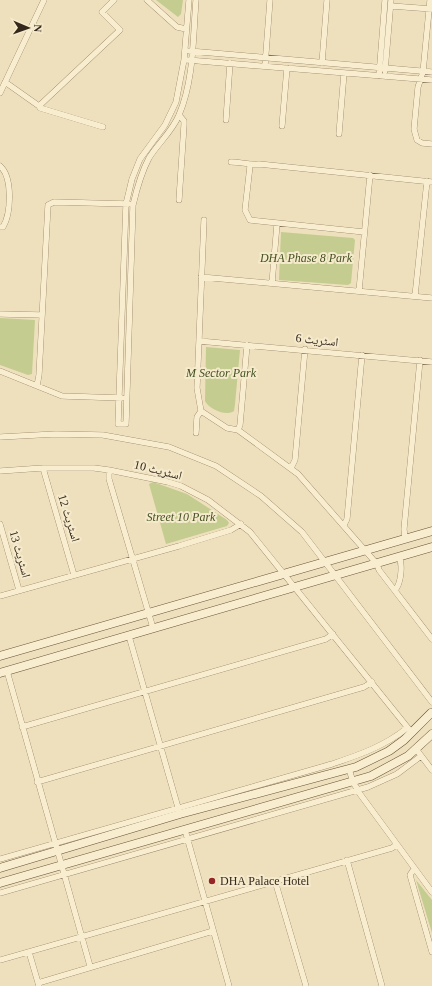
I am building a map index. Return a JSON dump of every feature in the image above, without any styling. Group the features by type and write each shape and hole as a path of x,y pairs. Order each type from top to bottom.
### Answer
{"street":[{"path":"0,92 44,0"},
{"path":"39,106 120,30 102,12 114,0"},
{"path":"147,0 177,28 186,29"},
{"path":"189,0 184,60 176,102 162,130 140,160 132,179 126,204 118,424 126,424 133,204 141,176 150,158 170,131 179,115 186,89 191,60 196,0"},
{"path":"265,66 270,0"},
{"path":"322,63 327,0"},
{"path":"382,76 385,0"},
{"path":"430,0 423,72 420,79 415,136 422,143 432,144"},
{"path":"382,68 391,3 430,9"},
{"path":"184,50 432,72"},
{"path":"184,60 432,80"},
{"path":"226,120 230,64"},
{"path":"282,126 287,68"},
{"path":"339,134 344,73"},
{"path":"5,82 40,108 103,127"},
{"path":"179,115 182,118 184,125 179,200"},
{"path":"231,162 242,162 250,166 259,164 430,181 415,296"},
{"path":"0,166 9,182 8,220 3,227 0,227"},
{"path":"250,166 245,210 250,220 256,222 364,232"},
{"path":"359,291 370,175"},
{"path":"37,386 40,375 48,205 54,202 133,204"},
{"path":"204,220 197,388 201,411 227,428 238,430 291,468 344,525 377,564 432,639"},
{"path":"272,283 277,224"},
{"path":"201,278 432,298"},
{"path":"0,314 42,315"},
{"name":"اسٹریٹ 6","path":"199,341 305,349 432,362"},
{"path":"238,430 240,425 247,345"},
{"path":"291,468 295,460 305,349"},
{"path":"344,525 347,519 362,355"},
{"path":"405,539 404,529 420,360"},
{"path":"0,371 62,396 126,398"},
{"path":"196,433 196,417 201,411"},
{"path":"0,437 56,434 102,435 169,447 216,466 261,496 302,532 432,702"},
{"name":"اسٹریٹ 10","path":"0,471 43,468 94,468 109,470 151,477 181,486 208,500 250,532 296,587 410,731"},
{"name":"اسٹریٹ 12","path":"43,468 74,575"},
{"path":"109,470 109,479 153,628"},
{"name":"اسٹریٹ 13","path":"0,524 19,590"},
{"path":"0,596 231,530 241,524"},
{"path":"0,656 432,531"},
{"path":"90,966 22,727 3,672 432,547"},
{"path":"395,590 398,586 401,566 400,557"},
{"path":"22,727 326,639 333,634"},
{"path":"129,636 179,811"},
{"path":"37,782 364,688 372,682"},
{"path":"1,862 55,844 179,811 349,769 389,751 432,712"},
{"path":"1,862 58,852 179,811 352,757 376,748 410,731"},
{"path":"0,893 357,790 397,774 419,753 432,734"},
{"path":"419,753 432,770"},
{"path":"0,883 352,782 371,776 419,753"},
{"path":"349,769 352,782 357,790 432,892"},
{"path":"185,830 229,986"},
{"path":"0,960 392,848 396,845"},
{"path":"347,860 382,986"},
{"path":"414,869 410,875 432,952"},
{"path":"275,881 306,986"},
{"path":"29,952 39,984 90,966 213,932"}],"green space":[{"path":"156,0 183,0 181,14 178,17"},
{"name":"DHA Phase 8 Park","path":"281,232 353,238 355,240 351,283 348,285 279,280"},
{"path":"0,318 35,320 32,374 28,375 0,365"},
{"name":"M Sector Park","path":"206,347 240,350 234,411 231,413 222,413 210,407 205,401"},
{"name":"Street 10 Park","path":"153,482 187,494 227,520 229,523 227,526 166,544 149,484"},
{"path":"416,880 432,900 432,933"}],"place":[{"name":"DHA Palace Hotel","path":"212,881"}]}
